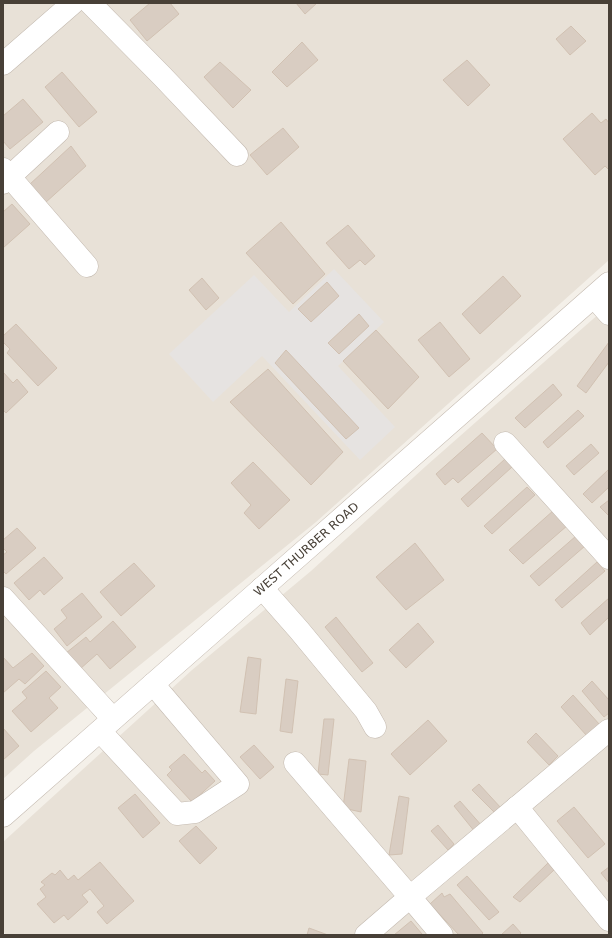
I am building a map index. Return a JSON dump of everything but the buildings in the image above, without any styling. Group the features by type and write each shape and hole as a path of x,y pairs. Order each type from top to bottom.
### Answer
{"street":[{"path":"3,64 73,3"},
{"path":"90,3 237,155"},
{"path":"58,132 5,177 87,266"},
{"path":"601,290 609,314"},
{"name":"WEST THURBER ROAD","path":"3,816 601,290"},
{"path":"505,443 609,558"},
{"path":"262,588 366,711 375,727"},
{"path":"3,598 177,814 196,812 238,784 153,684"},
{"path":"366,935 609,730"},
{"path":"295,763 442,935"},
{"path":"517,807 609,920"}],"shaded area":[{"path":"3,3 609,3 609,260 316,522 34,751 3,779"},
{"path":"334,269 384,322 338,366 395,427 360,460 262,356 213,402 169,354 254,275 289,312"},
{"path":"609,305 609,935 6,935 3,931 3,842 192,670 311,571 426,466"}]}
